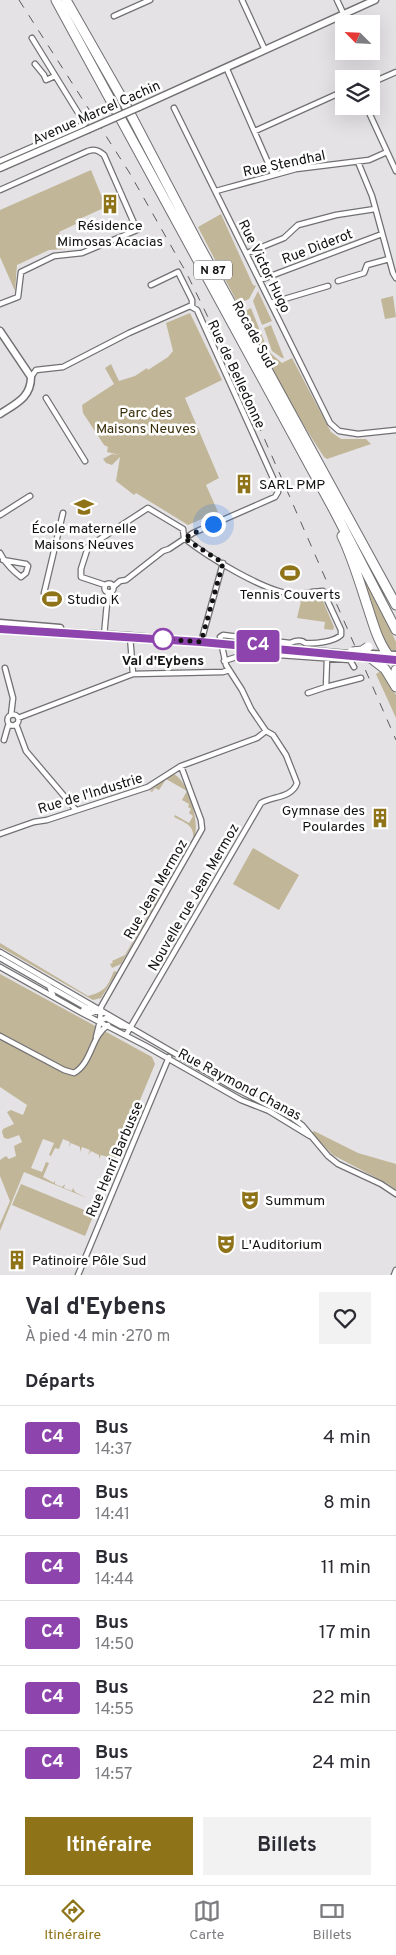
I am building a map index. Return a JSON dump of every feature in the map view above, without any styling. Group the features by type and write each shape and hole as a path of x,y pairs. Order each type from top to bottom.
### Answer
{"highway":[{"name":"Rocade Sud","path":"56,0 330,503 396,630"},
{"name":"Rocade Sud","path":"66,0 123,100 199,245 396,605"},
{"path":"330,503 333,517 360,581 382,648 392,657"},
{"path":"360,540 396,595"},
{"path":"371,653 374,627"},
{"path":"350,653 362,651 371,653 382,665 395,686"},
{"path":"395,686 396,670"}],"street":[{"path":"114,16 148,0"},
{"path":"242,0 265,50"},
{"path":"338,0 346,14"},
{"name":"Avenue Marcel Cachin","path":"0,168 375,0"},
{"path":"1,159 85,124 32,38"},
{"path":"35,64 46,80 55,76"},
{"path":"226,67 273,174"},
{"path":"380,80 396,72"},
{"path":"255,131 335,95"},
{"name":"Rue Victor Hugo","path":"174,108 330,423 340,431 358,434 396,430"},
{"path":"370,115 396,171"},
{"path":"0,190 88,151 100,151 104,155 137,230 82,254 54,256 22,272 18,297 0,304"},
{"name":"Rue Stendhal","path":"216,191 273,174 369,160 387,152"},
{"path":"358,162 372,196 396,278"},
{"path":"247,253 284,238 298,225 336,215 375,209"},
{"name":"Rue Diderot","path":"260,280 382,234"},
{"path":"338,281 364,273 367,265 389,259"},
{"name":"Rue de Belledonne","path":"113,586 120,581 126,580 163,551 184,538 275,497 278,490 223,365 196,310 192,307 192,300 178,272 151,285"},
{"path":"271,302 328,286"},
{"path":"30,377 36,370 55,370 161,318 186,307 192,307"},
{"path":"0,331 30,377 31,385 25,397 0,414"},
{"path":"46,398 85,461"},
{"path":"0,515 30,496"},
{"path":"108,592 112,591 113,586 110,583 105,585 81,576 85,551 88,547 148,508 183,529 184,538 223,563 268,587 294,594 323,591 341,630 341,635 338,638 312,644 295,640 290,642 223,635 220,637 224,660 266,731"},
{"path":"44,593 63,513"},
{"path":"0,553 3,560 21,576 26,573 28,566 26,564 3,560"},
{"path":"201,642 223,563"},
{"path":"104,634 108,592 104,589 105,585"},
{"path":"0,623 104,634 350,653"},
{"path":"0,629 104,634"},
{"path":"129,636 133,674"},
{"path":"224,660 249,653 350,660 354,667"},
{"path":"371,653 392,657"},
{"path":"326,687 327,659"},
{"path":"4,740 10,725 7,719 10,715 13,698 5,668"},
{"path":"18,718 133,674 223,672 229,670"},
{"path":"308,692 361,678"},
{"path":"10,715 18,718"},
{"path":"18,718 16,724 26,751 76,810"},
{"path":"10,725 16,724"},
{"name":"Rue de l'Industrie","path":"0,834 148,787 181,766 257,738 266,731"},
{"name":"Nouvelle rue Jean Mermoz","path":"126,1035 261,803 295,790 296,777 286,755 273,735 266,731"},
{"name":"Rue Jean Mermoz","path":"96,1037 100,1021 99,1008 202,830 201,820 181,766"},
{"path":"0,952 130,1027"},
{"path":"0,958 87,1008 99,1008"},
{"name":"Rue Raymond Chanas","path":"0,967 168,1058 240,1100 269,1111 313,1138"},
{"path":"49,986 55,997"},
{"name":"Rue Raymond Chanas","path":"55,997 87,1012 95,1013 99,1008"},
{"name":"Rue Raymond Chanas","path":"100,1021 106,1018 125,1027 130,1027 231,1086 291,1117 313,1138"},
{"path":"0,1036 64,1070 74,1073 78,1071 88,1056 96,1037 108,1025"},
{"name":"Rue Henri Barbusse","path":"78,1275 172,1051"},
{"path":"313,1138 328,1156 338,1164 381,1184 396,1194"},
{"path":"394,1275 396,1270"}],"green space":[{"path":"91,170 106,207 75,221 76,224 59,232 65,249 49,250 17,265 15,291 0,257 0,210"},
{"path":"221,214 253,285 256,286 249,299 238,304 198,227"},
{"path":"258,291 272,321 262,325 253,301"},
{"path":"393,296 396,317 385,319 381,299"},
{"path":"251,308 268,351 282,363 292,358 331,432 341,439 366,439 371,444 327,459 324,457 291,404 243,312"},
{"name":"Parc des Maisons Neuves","path":"190,313 222,380 185,398 219,478 206,485 218,512 188,525 136,493 134,495 116,481 120,457 112,465 106,463 103,459 112,454 120,455 107,452 108,447 104,445 83,413 82,405 114,384 105,368 111,364 119,381 135,376 147,368 148,370 168,357 173,351 166,323"},
{"path":"271,325 284,358 272,351 264,328"},
{"path":"350,546 396,642 396,652 388,648 381,639"},
{"path":"320,594 334,627 333,630 324,629 325,622 297,618 302,597"},
{"path":"381,671 396,695 396,718 376,674"},
{"path":"173,774 178,777 188,792 194,811 195,835 121,964 112,968 110,964 113,963 112,961 125,955 193,838 190,827 174,817 175,815 189,823 193,816 189,813 191,809 188,807 189,804 182,800 187,791 166,779 159,790 155,788 152,792 150,791 164,779"},
{"path":"253,848 299,875 279,910 233,884"},
{"path":"0,943 88,996 102,990 107,985 114,971 117,972 101,998 93,1000 0,947"},
{"path":"0,974 152,1057 155,1064 113,1165 109,1164 111,1158 101,1155 99,1159 99,1155 91,1151 88,1155 90,1150 82,1147 80,1152 80,1147 71,1143 69,1147 70,1142 63,1139 59,1149 55,1148 51,1156 49,1155 54,1143 43,1139 31,1168 42,1172 46,1162 49,1163 43,1177 54,1183 55,1180 55,1184 62,1187 65,1184 64,1188 72,1191 73,1188 75,1192 87,1198 24,1172 0,1231 0,1224 10,1201 0,1176 0,1160 6,1156 9,1159 16,1156 14,1146 22,1142 19,1135 8,1139 4,1138 2,1132 3,1129 14,1124 7,1112 11,1110 23,1115 27,1105 0,1087"},
{"path":"314,1131 358,1153 396,1164 396,1190 333,1155 311,1133"},
{"path":"21,1184 94,1214 85,1236 12,1205"}],"railway":[{"path":"19,0 129,172 187,274 240,383 396,740"}],"bus line":[{"name":"C4","path":"0,629 128,636 348,654 372,659 396,660"}],"place":[{"name":"Résidence Mimosas Acacias","path":"110,204"},
{"name":"SARL PMP","path":"244,484"},
{"name":"École maternelle Maisons Neuves","path":"84,507"},
{"name":"Tennis Couverts","path":"290,573"},
{"name":"Studio K","path":"52,599"},
{"name":"Val d'Eybens","path":"163,639"},
{"name":"Gymnase des Poulardes","path":"380,818"},
{"name":"Summum","path":"250,1200"},
{"name":"L'Auditorium","path":"226,1244"},
{"name":"Patinoire Pôle Sud","path":"17,1260"}],"route":[{"path":"163,639 201,642 223,563 184,538 213,524"}]}
